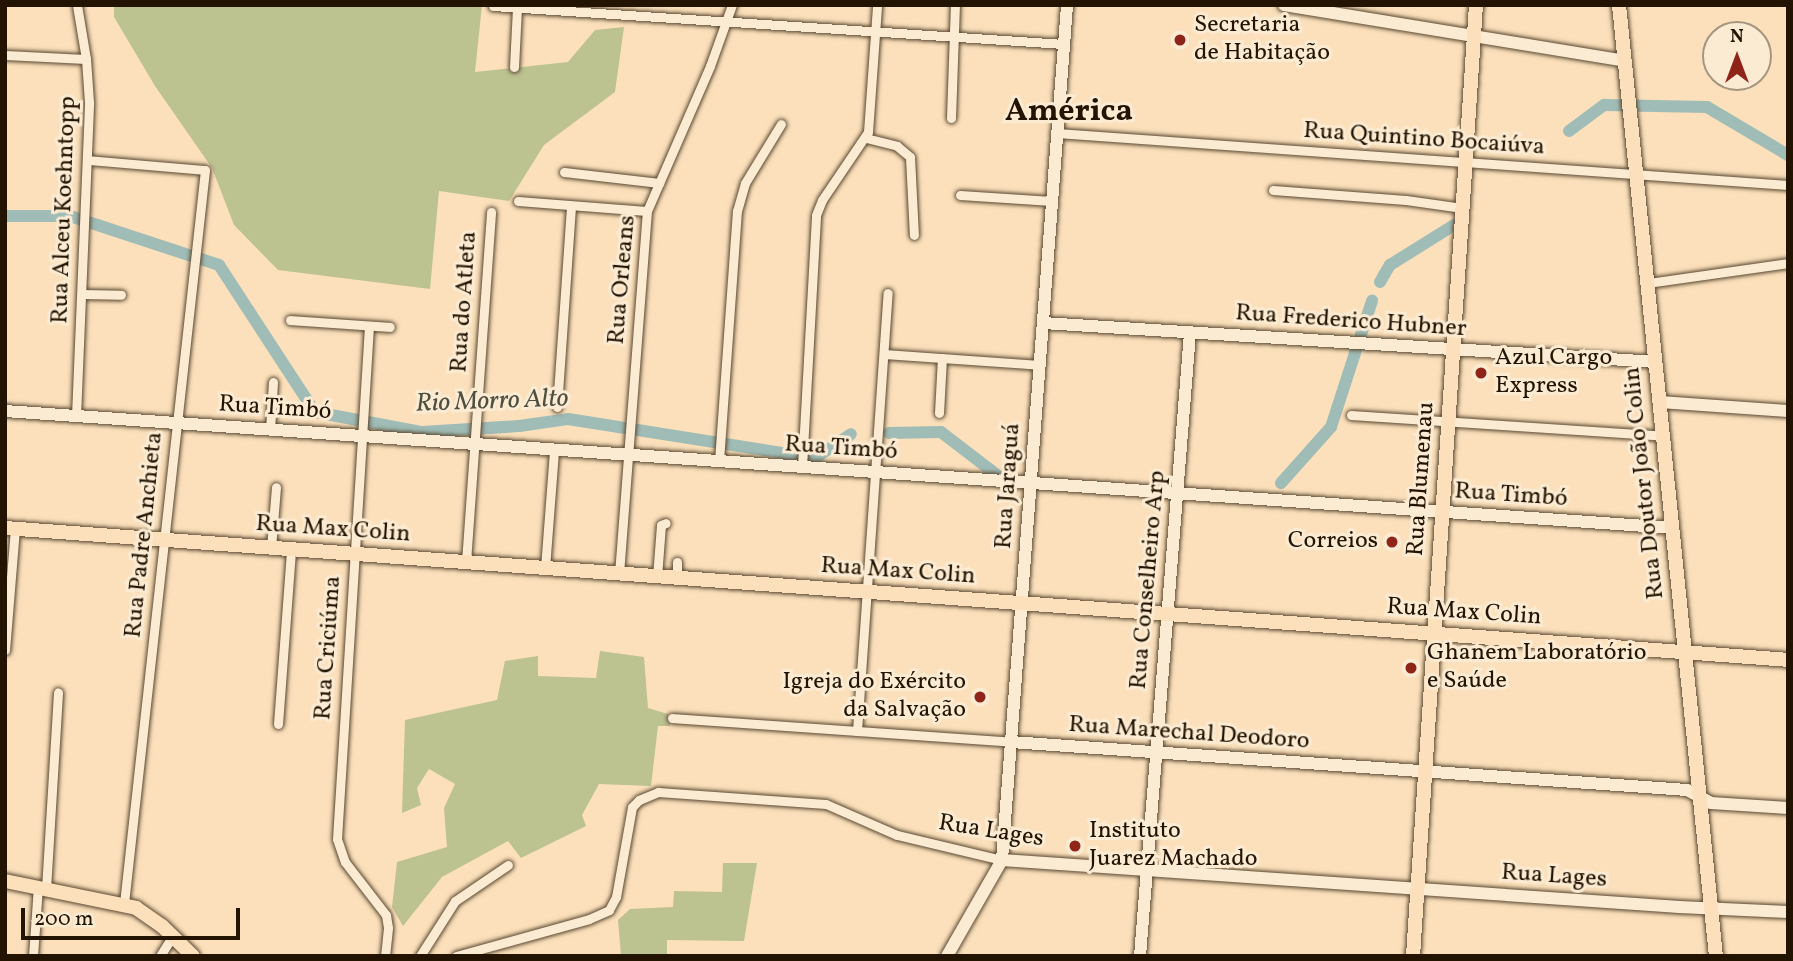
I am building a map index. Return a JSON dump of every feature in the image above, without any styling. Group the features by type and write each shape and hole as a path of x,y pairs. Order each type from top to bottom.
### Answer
{"main road":[{"name":"Rua Jaraguá","path":"947,956 1002,860 1067,5"},
{"path":"1284,5 1365,12 1474,36 1625,61"},
{"name":"Rua Blumenau","path":"1413,956 1476,5"},
{"name":"Rua Doutor João Colin","path":"1619,5 1716,956"},
{"name":"Rua Frederico Hubner","path":"1043,323 1656,362"},
{"name":"Rua Conselheiro Arp","path":"1140,956 1190,333"},
{"path":"1660,402 1788,411"},
{"name":"Rua Timbó","path":"5,411 270,430 362,432 628,455 719,456 876,472 1673,528"},
{"name":"Rua Max Colin","path":"10,529 1788,660"},
{"name":"Rua Marechal Deodoro","path":"1011,742 1687,790 1711,803 1788,808"},
{"name":"Rua Lages","path":"1002,860 1788,912"},
{"path":"5,881 124,904 145,913 173,935 193,956"}],"street":[{"name":"Rua Alceu Koehntopp","path":"76,416 88,160 86,59 77,5"},
{"name":"Rua Orleans","path":"619,574 647,211 728,22 732,5"},
{"path":"802,464 816,215 822,200 866,138 870,124 877,5"},
{"path":"951,117 955,5"},
{"path":"493,6 1064,44"},
{"path":"514,67 517,8"},
{"path":"5,55 86,59"},
{"path":"719,456 737,211 745,183 781,124"},
{"name":"Rua Quintino Bocaiúva","path":"1057,133 1788,185"},
{"path":"866,138 897,146 910,157 914,235"},
{"name":"Rua Padre Anchieta","path":"88,160 205,170 124,904"},
{"path":"564,172 659,183"},
{"path":"1273,190 1406,200 1462,208"},
{"path":"960,195 1052,201"},
{"path":"518,201 647,211"},
{"path":"557,407 571,205"},
{"name":"Rua do Atleta","path":"466,562 491,212"},
{"path":"1648,284 1788,263"},
{"path":"857,731 888,293"},
{"path":"82,294 121,295"},
{"path":"290,320 390,327"},
{"name":"Rua Criciúma","path":"369,326 337,839 345,862 386,915 388,928 385,956"},
{"path":"884,355 1040,365"},
{"path":"939,413 942,358"},
{"path":"270,430 273,382"},
{"path":"1350,415 1664,436"},
{"path":"545,568 554,450"},
{"path":"271,548 276,487"},
{"path":"657,576 661,525 666,523"},
{"path":"5,650 10,529"},
{"path":"278,724 291,550"},
{"path":"677,562 677,578"},
{"path":"33,956 42,888 58,692"},
{"name":"Rua Marechal Deodoro","path":"672,718 1011,742"},
{"name":"Rua Lages","path":"456,956 589,919 608,910 616,897 632,807 639,800 658,792 826,804 897,835 1002,860"},
{"path":"419,956 455,901 509,865"},
{"path":"160,956 173,935"}],"green space":[{"path":"114,5 482,5 475,72 568,62 595,30 624,27 615,92 544,145 509,201 439,191 430,289 278,270 234,225 212,168 155,86 114,17"},
{"path":"600,651 644,657 648,708 671,715 670,726 658,726 651,786 599,784 582,815 586,826 521,858 508,841 442,877 403,926 392,907 397,862 447,847 444,808 455,784 429,769 417,788 421,805 402,813 405,720 497,700 505,661 538,656 538,676 596,678"},
{"path":"723,863 757,863 744,941 667,940 667,956 621,956 618,920 630,909 673,907 674,891 722,892"}],"waterway":[{"name":"Rio Morro Alto","path":"1569,131 1604,105 1707,107 1788,155"},
{"name":"Rio Morro Alto","path":"5,216 70,216 219,265 315,412 422,432 519,426 568,419 815,458 851,434"},
{"name":"Rio Morro Alto","path":"1380,282 1390,265 1454,225"},
{"name":"Rio Morro Alto","path":"1281,483 1331,427 1372,301"},
{"name":"Rio Morro Alto","path":"889,433 941,432 997,475"}],"place":[{"name":"Secretaria de Habitação","path":"1180,40"},
{"name":"Azul Cargo Express","path":"1481,373"},
{"name":"Correios","path":"1392,542"},
{"name":"Ghanem Laboratório e Saúde","path":"1411,668"},
{"name":"Igreja do Exército da Salvação","path":"980,697"},
{"name":"Instituto Juarez Machado","path":"1075,846"}],"district":[{"name":"América","path":"1069,112"}]}
